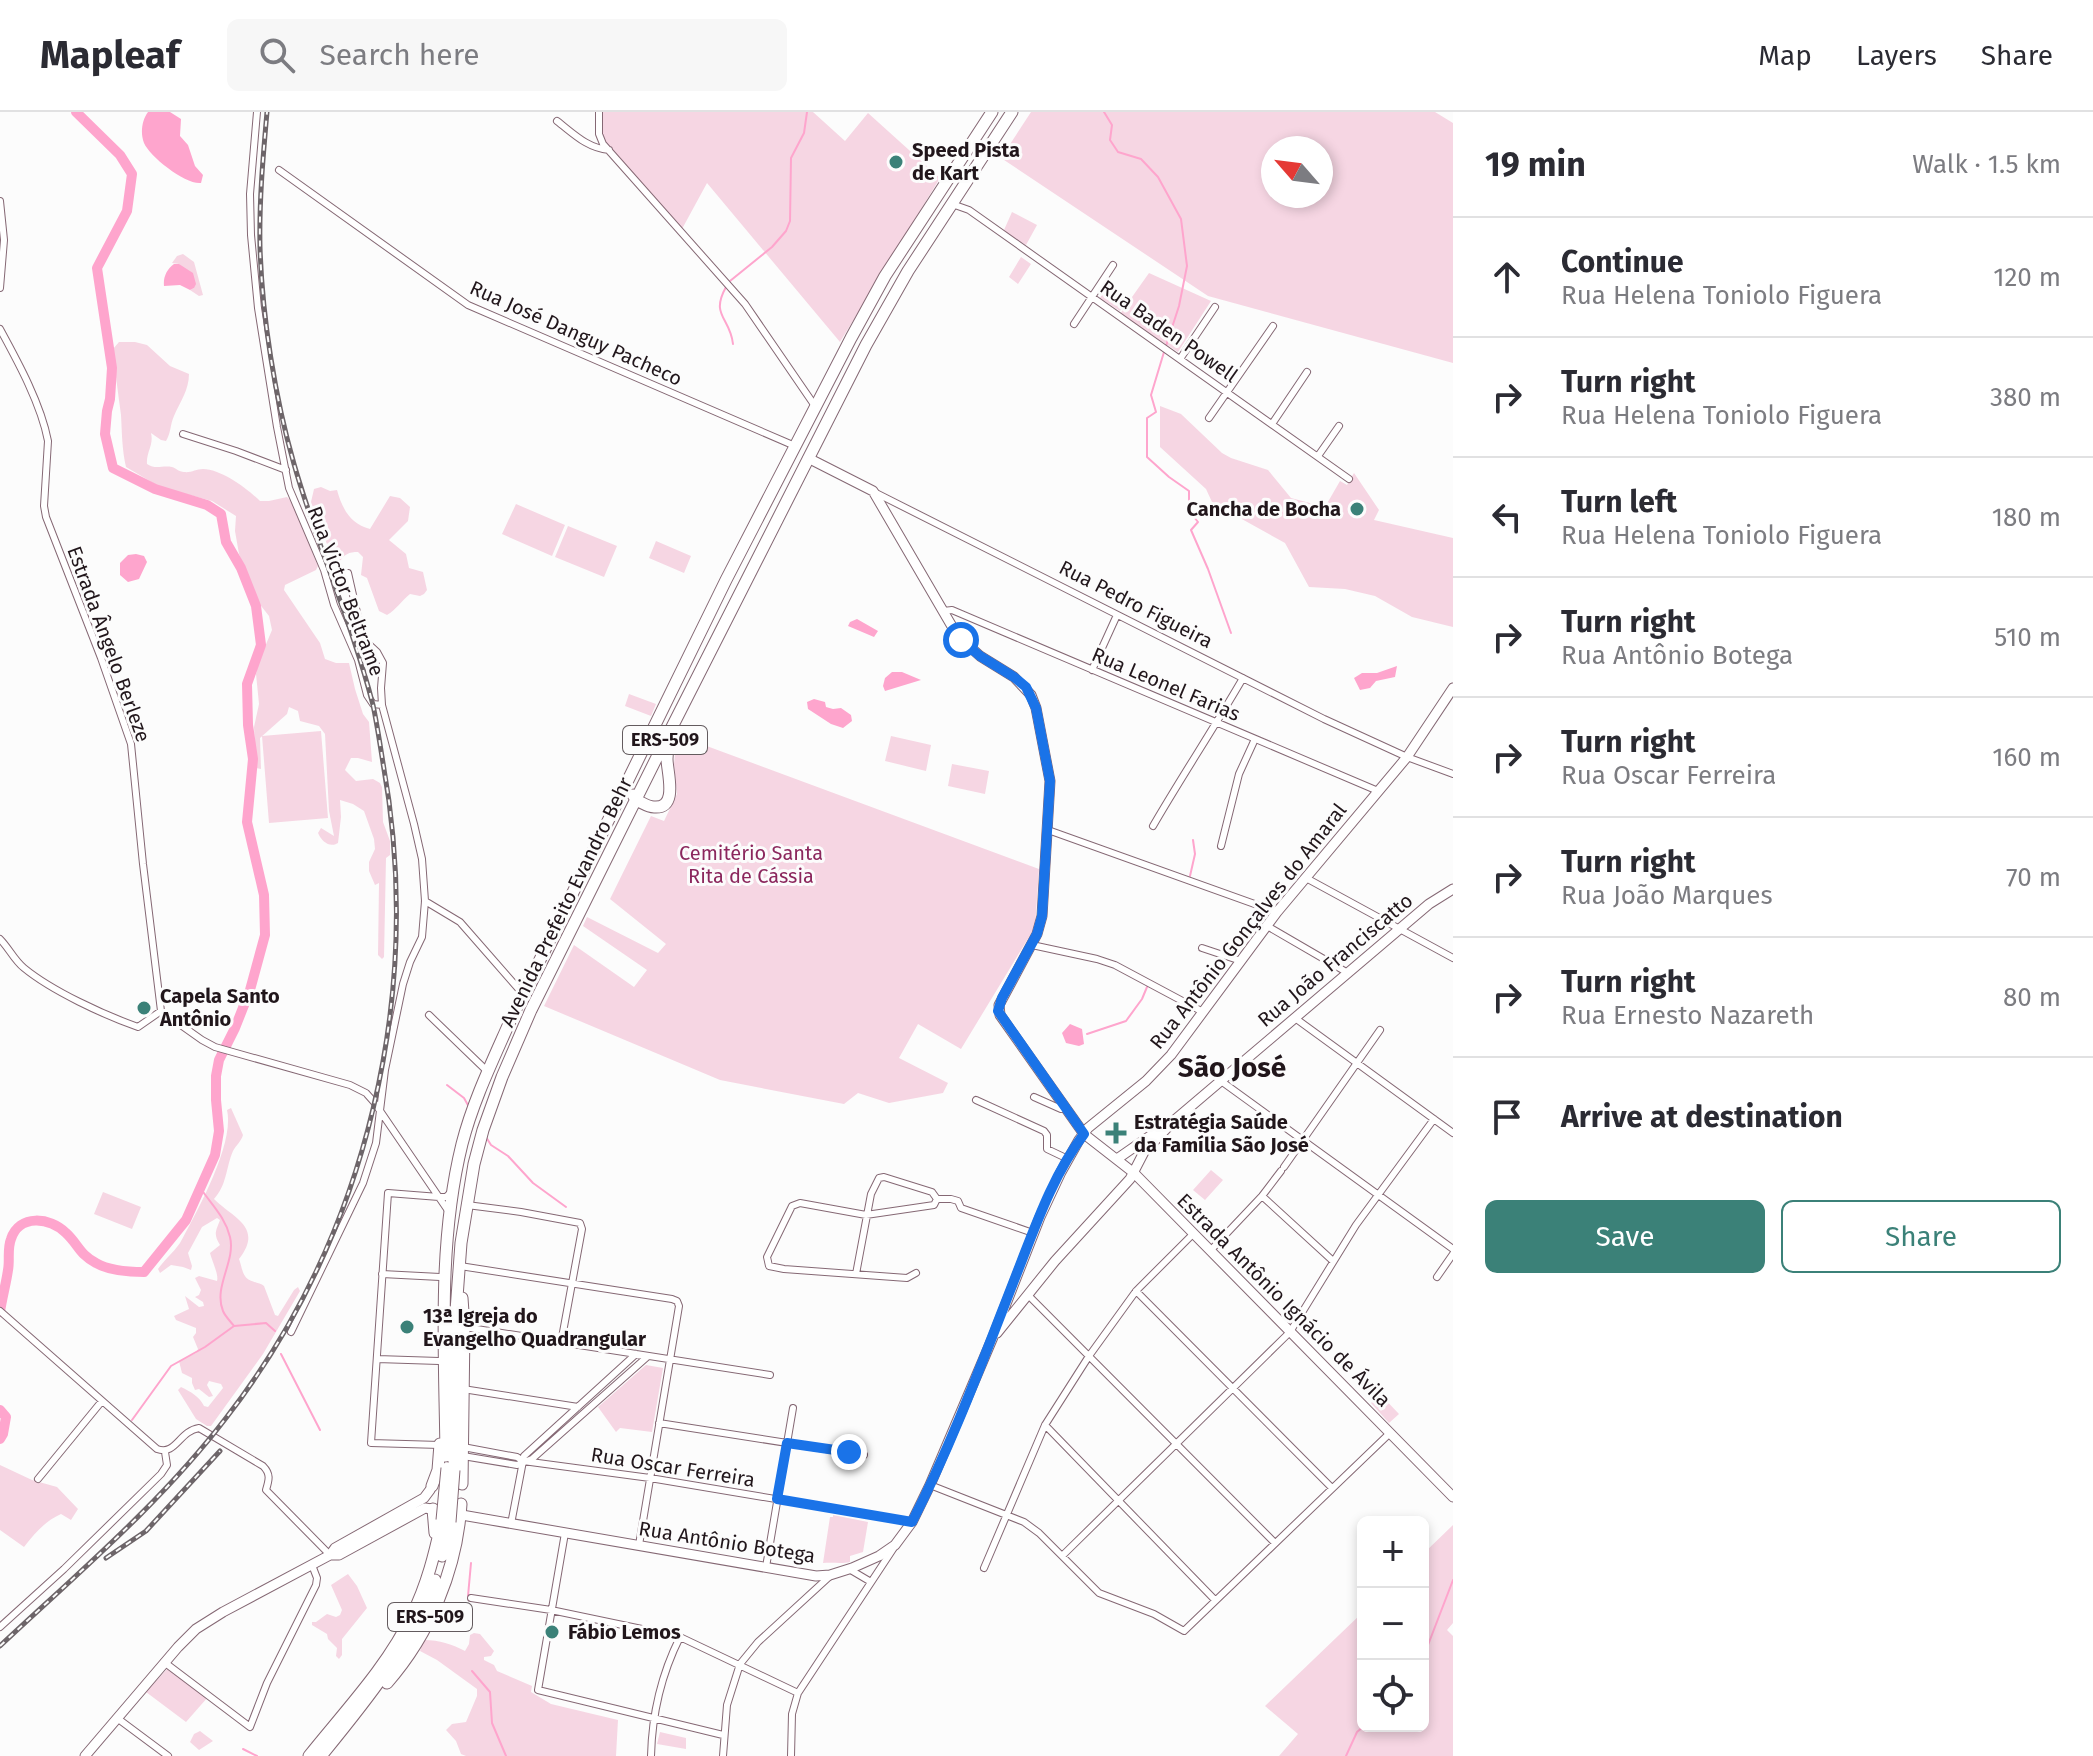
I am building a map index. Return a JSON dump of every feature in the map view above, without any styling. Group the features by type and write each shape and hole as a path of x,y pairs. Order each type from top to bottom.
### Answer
{"highway":[{"name":"Avenida Prefeito Evandro Behr","path":"309,1756 402,1650 435,1579 453,1515 445,1299 447,1193 468,1122 488,1072 523,994 726,580 815,406 885,276 992,112"},
{"name":"Avenida Prefeito Evandro Behr","path":"450,1469 458,1272 466,1205 489,1109 531,1010 828,417 908,271 1012,112"},
{"path":"908,271 904,264 906,258 947,195 965,154"},
{"path":"828,417 844,371 889,286 885,276"},
{"path":"670,731 667,757 671,784 669,797 662,805 654,807 636,800 633,789 682,694 699,638"},
{"path":"489,1109 491,1084 507,1044 503,1036"},
{"name":"ERS-509","path":"431,1488 438,1470 440,1445 440,1277 447,1193"},
{"name":"ERS-509","path":"458,1272 464,1327 462,1484"},
{"name":"ERS-509","path":"362,1697 363,1681 395,1634 417,1590 435,1532 433,1509"},
{"name":"Avenida Prefeito Evandro Behr","path":"326,1754 362,1697"}],"street":[{"name":"Rua Victor Beltrame","path":"257,112 250,194 251,235 258,308 289,488 358,660 367,695 373,704 382,705 421,856 425,901 422,937 410,962 397,1010 385,1070 376,1143 363,1183 291,1332"},
{"path":"599,112 599,134 603,144 745,304 815,406"},
{"path":"557,121 584,143 609,150"},
{"name":"Rua José Danguy Pacheco","path":"279,170 468,305 795,446"},
{"path":"961,190 969,210"},
{"path":"0,201 4,240 0,288"},
{"name":"Rua Baden Powell","path":"952,204 969,210 1349,479"},
{"path":"1074,324 1113,265"},
{"path":"1180,359 1215,307"},
{"path":"1209,418 1273,326"},
{"name":"Estrada Ângelo Berleze","path":"0,329 30,389 48,441 46,517 131,744 161,1011"},
{"path":"1272,424 1307,372"},
{"path":"1318,456 1339,426"},
{"path":"183,434 286,470"},
{"name":"Rua Pedro Figueira","path":"808,458 1324,719 1407,757 1453,774"},
{"path":"873,491 957,635 968,647 1014,677 1031,695 1036,708 1049,771 1050,796 1042,916 1032,945 1115,965 1203,1012"},
{"path":"348,573 363,639 377,652 383,663 382,705"},
{"name":"Rua Leonel Farias","path":"942,612 952,610 1378,791"},
{"path":"1092,670 1117,615"},
{"path":"1153,826 1243,678"},
{"name":"Rua Antônio Gonçalves do Amaral","path":"1084,1134 1146,1081 1171,1055 1277,912 1407,757 1453,688"},
{"path":"1221,846 1239,774 1255,739"},
{"path":"1048,830 1277,912"},
{"path":"1306,878 1453,958"},
{"name":"Rua João Franciscatto","path":"1117,1159 1170,1124 1429,904 1453,889"},
{"path":"425,901 460,922 523,994"},
{"path":"1267,926 1348,973"},
{"path":"0,940 24,968 45,983 111,1017 138,1027 161,1011 215,1047 350,1085 366,1093 430,1184 447,1193"},
{"name":"Estrada Antônio Ignácio de Ávila","path":"1032,945 998,1011 1084,1134 1134,1173 1453,1497"},
{"path":"1202,948 1241,961"},
{"path":"429,1015 488,1072"},
{"path":"1295,1018 1453,1133"},
{"path":"1210,1251 1262,1196 1380,1030"},
{"path":"1221,1081 1453,1252 1437,1277"},
{"path":"1034,1097 1061,1109 1064,1107"},
{"path":"976,1100 1044,1131 1048,1150 1068,1159"},
{"path":"1062,1556 1290,1332 1356,1225 1434,1119"},
{"name":"Rua João Franciscatto","path":"993,1337 1055,1261 1134,1173 1142,1155 1170,1124"},
{"name":"Rua Antônio Botega","path":"433,1509 453,1515 816,1576 849,1569 879,1556 895,1545 912,1522 930,1485 1033,1233 1068,1159 1084,1134"},
{"path":"856,1274 871,1194 879,1178 932,1192 937,1199"},
{"path":"425,1196 430,1184"},
{"path":"440,1445 371,1443 388,1193 425,1196 447,1193"},
{"path":"1262,1196 1333,1261"},
{"path":"937,1199 958,1201 961,1208 1033,1233"},
{"path":"916,1273 907,1278 773,1268 769,1266 767,1257 792,1206 796,1204 866,1215 934,1205 937,1199"},
{"path":"466,1205 580,1223 582,1229 561,1343"},
{"path":"984,1568 1045,1425 1136,1291 1193,1234"},
{"path":"458,1272 572,1284 677,1301 679,1306 639,1545"},
{"path":"382,1274 440,1277"},
{"path":"1136,1291 1332,1488"},
{"path":"1028,1295 1275,1543"},
{"path":"3,1313 157,1449 165,1452"},
{"path":"464,1327 770,1375"},
{"path":"511,1524 524,1456 636,1354"},
{"path":"523,1461 532,1459 648,1356"},
{"path":"377,1359 439,1361"},
{"path":"463,1389 588,1409"},
{"path":"38,1479 102,1401"},
{"path":"766,1567 793,1408"},
{"path":"659,1423 864,1455"},
{"path":"1045,1425 1215,1600"},
{"path":"165,1452 185,1433 199,1428 263,1466 269,1477 266,1490 330,1555"},
{"path":"930,1485 1024,1522 1099,1593 1154,1614 1184,1631 1390,1433"},
{"path":"0,1627 165,1469 165,1452"},
{"name":"Rua Oscar Ferreira","path":"463,1452 517,1465 523,1461 650,1478 912,1522"},
{"path":"85,1756 196,1629 330,1555 339,1555 424,1498 440,1478 448,1476 462,1484"},
{"name":"Avenida Prefeito Evandro Behr","path":"453,1515 462,1484"},
{"name":"ERS-509","path":"431,1488 433,1509"},
{"path":"371,1533 425,1508 433,1509"},
{"path":"565,1533 538,1690 723,1735"},
{"path":"791,1756 792,1714 798,1693 895,1545"},
{"path":"164,1662 250,1727 267,1683 316,1585 312,1565"},
{"path":"849,1569 871,1582"},
{"path":"723,1756 727,1705 740,1664 758,1642 830,1575"},
{"path":"471,1598 551,1610 680,1637 798,1693"},
{"path":"651,1756 654,1718 667,1666 680,1637"},
{"path":"117,1718 168,1756"}],"green space":[{"path":"603,112 813,112 845,141 868,113 940,178 840,342 707,183 682,229 607,145 602,134"},
{"path":"1031,112 1435,112 1453,123 1453,363 1208,296 1001,158"},
{"path":"1012,212 1037,225 1026,245 1005,233"},
{"path":"183,254 194,262 203,295 190,290 194,288 179,264 172,263"},
{"path":"1021,257 1031,264 1018,284 1009,277"},
{"path":"1149,273 1211,301 1178,352 1120,314"},
{"path":"1106,287 1127,300 1120,311 1100,298"},
{"path":"119,342 147,345 170,366 189,374 186,391 166,441 151,433 147,464 184,472 200,469 218,472 234,480 260,501 287,497 292,502 318,566 316,570 285,585 284,590 320,643 325,659 349,663 363,714 369,722 372,762 351,758 345,770 356,781 373,779 382,787 383,822 390,841 390,855 386,858 382,959 378,955 379,883 375,885 369,871 375,849 374,839 364,811 340,800 338,843 326,843 318,833 321,828 334,836 329,811 325,734 319,726 300,721 298,711 289,707 287,714 260,738 261,769 256,768 254,727 259,704 256,674 272,630 269,616 258,602 239,554 236,516 212,501 160,487 126,467 113,349"},
{"path":"1160,406 1181,414 1222,453 1268,470 1291,498 1325,507 1340,481 1347,485 1354,473 1379,510 1374,520 1453,538 1453,627 1412,617 1375,596 1345,589 1309,587 1285,543 1240,518 1218,515 1206,489 1160,447"},
{"path":"314,489 337,490 348,514 370,529 390,496 400,498 410,507 408,521 389,540 406,554 409,568 423,572 427,590 424,594 410,594 387,615 379,611 367,578 361,575 363,557 355,552 349,553 339,563 333,560 311,502"},
{"path":"516,504 565,525 552,556 502,534"},
{"path":"568,526 617,546 604,577 555,557"},
{"path":"656,541 691,556 684,573 649,558"},
{"path":"629,694 656,704 651,716 625,706"},
{"path":"321,731 328,818 269,823 262,736"},
{"name":"Cemitério Santa Rita de Cássia","path":"677,735 1039,869 1035,927 961,1049 918,1024 899,1058 948,1083 943,1093 889,1103 858,1093 844,1104 720,1080 544,1006 574,945 634,987 647,970 583,926 587,917 658,953 666,944 610,899 651,816 664,821 677,794 674,764"},
{"path":"891,736 931,745 926,771 885,761"},
{"path":"952,764 989,771 985,794 948,786"},
{"path":"231,1108 243,1135 233,1151 224,1182 214,1199 247,1231 246,1248 239,1259 242,1270 249,1280 264,1286 275,1315 278,1316 294,1290 298,1287 300,1291 263,1354 211,1426 207,1426 196,1419 178,1390 181,1387 208,1407 223,1388 221,1384 209,1381 207,1385 213,1396 209,1397 199,1389 195,1390 192,1378 182,1373 179,1361 198,1349 193,1337 196,1328 176,1320 174,1316 189,1309 185,1296 199,1307 204,1306 195,1297 201,1290 195,1278 199,1276 217,1281 210,1253 220,1245 216,1230 220,1220 217,1218 202,1227 188,1253 191,1270 171,1265 160,1273 158,1269 180,1243 212,1178 225,1141 227,1110"},
{"path":"1211,1170 1223,1180 1205,1200 1193,1190"},
{"path":"103,1192 141,1207 132,1229 94,1214"},
{"path":"646,1365 663,1368 652,1432 620,1428 616,1432 598,1407"},
{"path":"1380,1394 1399,1414 1389,1423 1371,1403"},
{"path":"0,1465 32,1480 57,1487 78,1509 71,1520 61,1514 55,1517 24,1547 0,1530"},
{"path":"830,1517 868,1522 863,1552 850,1556 850,1562 823,1563"},
{"path":"1453,1525 1453,1623 1447,1630 1453,1636 1453,1756 1279,1756 1298,1734 1265,1706 1357,1618 1357,1732 1429,1732 1429,1548"},
{"path":"348,1574 367,1608 342,1639 339,1659 336,1656 337,1648 327,1634 312,1622 327,1614 340,1615 342,1610 331,1585"},
{"path":"480,1634 494,1651 484,1660 494,1665 497,1671 532,1686 531,1692 551,1704 618,1720 616,1756 461,1754 456,1741 446,1730 452,1724 466,1722 477,1689 420,1651 424,1640 445,1643 465,1651 470,1635"},
{"path":"168,1668 208,1697 186,1722 146,1692"},
{"path":"200,1731 213,1741 199,1750 190,1742 194,1734"},
{"path":"660,1732 686,1738 686,1749 657,1744"}],"shaded area":[{"path":"148,112 170,112 181,119 180,136 203,175 201,183 178,175 148,149 142,131"},
{"path":"174,264 193,273 194,288 164,286 166,274"},
{"path":"128,555 144,556 147,562 139,579 128,582 120,575 120,563"},
{"path":"857,619 878,631 874,637 848,626"},
{"path":"1397,666 1395,677 1376,681 1370,688 1360,690 1354,678 1362,673 1377,673"},
{"path":"892,672 902,672 921,680 885,691 885,678"},
{"path":"814,699 825,702 826,707 841,708 851,715 852,721 843,728 831,724 808,709 807,702"},
{"path":"1070,1024 1082,1029 1084,1044 1066,1043 1062,1033"}],"waterway":[{"path":"0,1312 10,1243 21,1225 36,1221 52,1224 101,1266 144,1272 186,1220 215,1155 219,1131 216,1100 219,1060 250,990 265,935 264,895 247,822 253,759 247,684 261,645 256,606 241,568 226,542 221,514 207,505 155,489 113,468 105,434 112,368 97,268 127,211 132,174 120,155 76,112"},
{"path":"730,281 772,247 786,231 790,221 791,158 804,133 807,112"},
{"path":"1104,112 1112,125 1110,140 1118,152 1141,159 1158,177 1181,219 1187,266 1179,306 1166,346"},
{"path":"726,287 720,311 733,344"},
{"path":"1164,352 1151,395 1156,412 1147,418 1147,457 1189,491 1186,507 1198,522 1191,530 1231,633"},
{"path":"1190,876 1195,854 1193,840"},
{"path":"1087,1034 1126,1021 1147,987"},
{"path":"447,1085 464,1098 469,1107"},
{"path":"486,1137 533,1183 566,1207"},
{"path":"201,1189 222,1217 230,1237 230,1255 221,1293 224,1313 234,1326 266,1323 275,1331"},
{"path":"132,1420 171,1366 234,1326"},
{"path":"281,1354 320,1430"},
{"path":"0,1410 6,1417 0,1439"},
{"path":"468,1596 471,1563"},
{"path":"1429,1642 1453,1580"},
{"path":"472,1671 490,1692 492,1723 506,1756"},
{"path":"1346,1756 1357,1732"},
{"path":"243,1749 257,1756"}],"railway":[{"path":"0,1646 174,1479 226,1418 275,1346 317,1270 349,1190 374,1107 389,1022 396,936 394,849 377,727 355,644 294,464 281,412 267,329 260,230 267,112"},
{"path":"106,1558 146,1531 220,1451"}],"place":[{"name":"Speed Pista de Kart","path":"896,162"},
{"name":"Cancha de Bocha","path":"1357,509"},
{"name":"Capela Santo Antônio","path":"144,1008"},
{"name":"Estratégia Saúde da Família São José","path":"1116,1133"},
{"name":"13ª Igreja do Evangelho Quadrangular","path":"407,1327"},
{"name":"Fábio Lemos","path":"552,1632"}],"district":[{"name":"São José","path":"1232,1067"}],"route":[{"path":"849,1452 787,1443 777,1499 912,1522 982,1363 1040,1217 1061,1172 1084,1134 998,1011 1037,934 1042,916 1050,781 1036,708 1026,687 961,640"}]}
